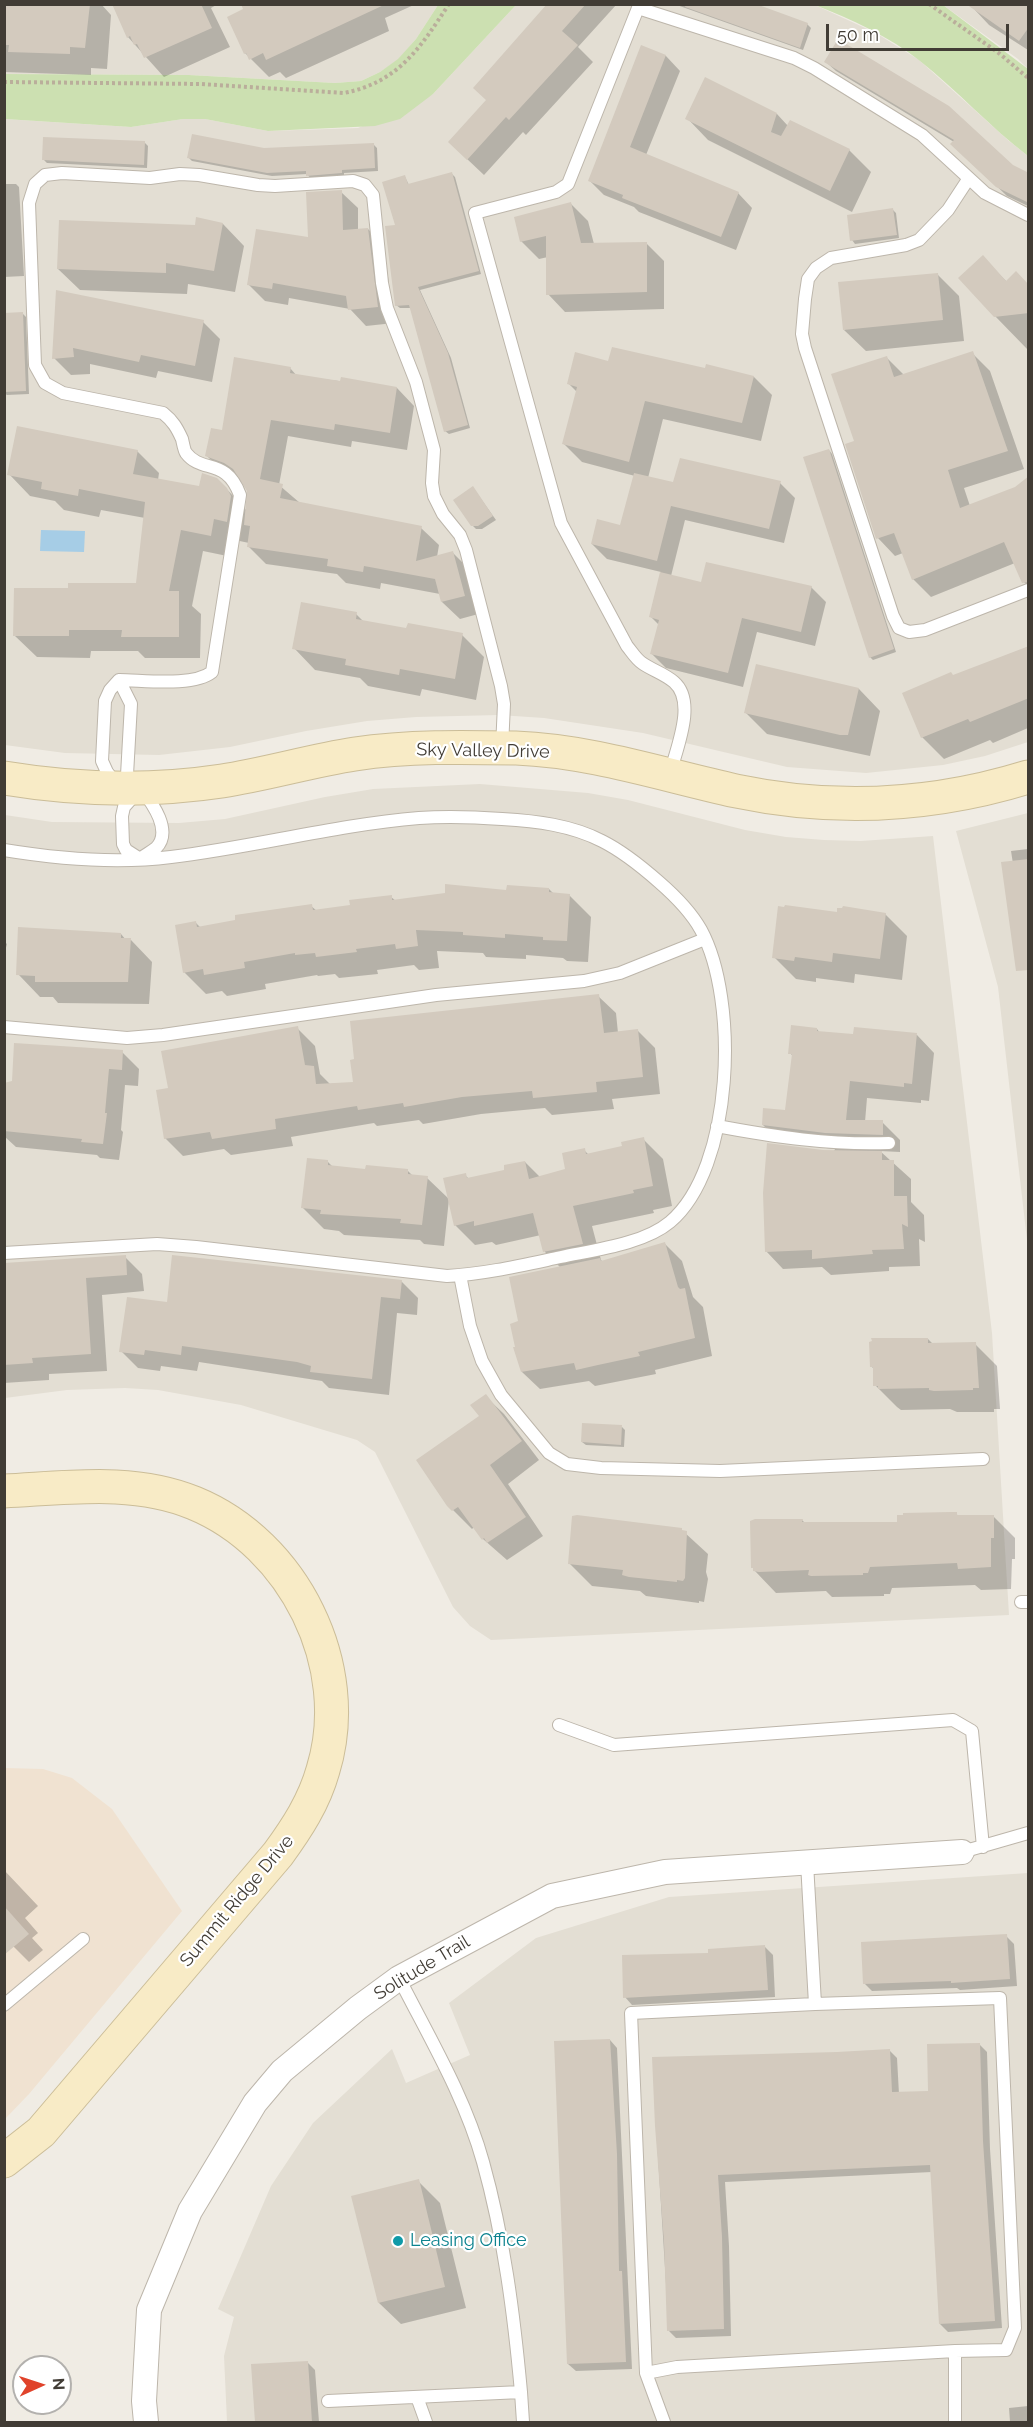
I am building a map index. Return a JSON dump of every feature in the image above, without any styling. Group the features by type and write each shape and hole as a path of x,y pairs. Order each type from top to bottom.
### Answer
{"street":[{"name":"Sky Valley Drive","path":"4,778 85,788 131,789 225,780 356,754 408,749 502,748 597,758 777,798 864,805 921,801 963,794 1029,777"},
{"name":"Summit Ridge Drive","path":"4,1491 129,1487 159,1492 194,1503 224,1518 256,1543 281,1570 301,1598 318,1634 327,1669 331,1706 330,1737 324,1768 314,1798 285,1845 41,2132 4,2161"},
{"name":"Solitude Trail","path":"146,2422 144,2401 149,2310 190,2211 255,2103 282,2071 358,2008 399,1978 552,1896 665,1872 973,1849"}],"lane":[{"path":"670,774 685,715 686,703 682,691 674,682 640,662 627,646 561,524 475,213 556,192 568,183 638,8 794,58 814,68 922,135 985,193 1029,215"},
{"path":"140,859 156,847 161,840 160,818 157,808 106,772 102,761 105,701 110,690 119,680 182,681 205,678 212,672 240,495 235,483 224,471 198,461 186,453 173,421 163,413 63,393 45,383 36,365 35,356 29,203 34,184 45,175 62,173 150,178 180,174 275,186 353,182 365,185 373,195 382,283 387,308 416,382 434,450 432,483 434,496 443,514 460,535 466,550 501,686 504,704 502,748"},
{"path":"969,178 948,210 919,240 906,245 831,258 816,268 808,279 802,334 870,549 899,628 909,632 925,630 1029,590"},
{"path":"119,680 131,704 128,775 131,789 122,816 123,844 126,850 140,859"},
{"path":"4,850 58,858 110,861 178,856 371,824 422,818 529,820 568,827 601,840 628,857 660,882 683,905 705,939 722,999 725,1040 723,1089 717,1126 702,1177 686,1205 669,1223 650,1234 619,1245 476,1274 460,1275 419,1274 157,1244 4,1253"},
{"path":"4,1027 127,1038 163,1035 424,996 584,981 620,973 705,939"},
{"path":"717,1126 789,1140 860,1144 889,1143"},
{"path":"460,1275 470,1326 482,1361 501,1395 549,1453 567,1464 602,1468 720,1472 983,1459"},
{"path":"559,1725 614,1745 952,1720 972,1731 973,1849 1029,1833"},
{"path":"807,1863 815,2004"},
{"path":"4,2005 83,1938"},
{"path":"399,1978 454,2086 483,2160 512,2302 523,2422"},
{"path":"646,2373 678,2367 1006,2350 1015,2328 1000,1998 631,2013 646,2373 664,2422"},
{"path":"955,2351 955,2422"},
{"path":"328,2401 521,2392"},
{"path":"417,2397 426,2422"}],"path":[{"path":"4,82 201,84 344,93 363,89 385,79 407,63 449,4"},
{"path":"929,4 1000,54 1029,78"}],"shaded area":[{"path":"5,5 438,5 416,39 398,60 361,81 335,83 189,75 5,74"},
{"path":"516,5 815,5 876,33 919,60 1028,156 1028,742 985,756 943,765 866,773 787,767 643,733 544,718 499,715 367,721 230,747 159,755 65,753 5,745 4,119 131,127 183,119 205,119 268,131 358,128 433,94"},
{"path":"943,5 1028,5 1028,69 1018,59"},
{"path":"480,784 588,793 628,800 745,830 786,837 861,841 933,836 992,1333 1009,1615 491,1640 470,1626 453,1607 375,1452 357,1440 241,1405 158,1390 125,1388 67,1390 5,1398 5,815 52,822 179,823 225,819 373,789"},
{"path":"1028,813 1028,1249 998,987 956,831"},
{"path":"5,1768 43,1769 72,1778 112,1809 182,1911 29,2094 5,2119"},
{"path":"1028,1873 1028,2422 227,2422 224,2356 234,2317 218,2309 271,2186 313,2123 392,2049 406,2083 470,2055 449,2003 536,1938 669,1897"}],"green space":[{"path":"438,5 516,5 433,94 400,119 375,126 268,131 205,119 183,119 131,127 5,119 5,74 189,75 335,83 361,81 380,72 398,59 416,39"},
{"path":"815,5 943,5 1028,69 1028,156 908,52 870,29"}],"water":[{"path":"41,530 85,531 84,552 40,551"}],"building":[{"path":"4,4 90,4 85,48 70,47 70,54 8,52 9,45 4,45"},
{"path":"112,4 201,4 212,28 144,58 137,44 134,45 130,36 127,38"},
{"path":"241,4 386,4 266,60 263,53 249,60 227,17 243,9"},
{"path":"547,4 586,4 562,31 578,45 509,120 506,117 467,160 448,142 486,100 473,88"},
{"path":"686,4 756,4 808,23 800,48 685,7"},
{"path":"966,4 1029,4 1029,27 1019,41"},
{"path":"838,39 949,106 1013,165 1029,173 1029,203 996,187 950,144 954,140 824,62"},
{"path":"641,45 666,55 630,147 739,192 721,237 622,198 623,195 588,181"},
{"path":"705,77 777,113 771,132 781,136 790,120 850,149 830,191 685,119"},
{"path":"192,134 264,148 374,143 375,168 342,170 342,173 306,176 306,171 267,173 187,158"},
{"path":"43,137 145,141 144,165 42,160"},
{"path":"452,172 479,271 418,287 448,353 468,425 444,432 409,305 395,306 385,226 395,225 382,182 405,175 408,184"},
{"path":"342,190 343,230 368,228 378,307 348,310 346,296 273,283 272,289 247,285 256,229 308,237 306,192"},
{"path":"571,202 581,243 647,242 647,292 546,295 546,236 520,242 514,217"},
{"path":"893,208 897,235 850,241 847,215"},
{"path":"196,217 223,223 214,271 166,263 166,273 57,269 59,220 195,225"},
{"path":"983,255 1006,281 1016,271 1029,285 1029,313 994,317 958,278"},
{"path":"938,273 943,320 843,330 838,282"},
{"path":"56,290 204,320 195,366 141,355 139,362 73,348 74,357 52,359"},
{"path":"23,312 26,391 4,392 4,313"},
{"path":"612,347 705,368 706,364 754,376 742,423 645,401 629,462 562,444 577,387 567,384 575,352 608,361"},
{"path":"973,351 1008,451 948,470 960,508 1015,487 1029,476 1029,582 1022,583 1004,542 912,580 894,533 876,539 845,444 854,441 831,374 887,356 894,377"},
{"path":"234,357 291,367 290,373 340,381 341,377 397,387 390,433 335,424 334,430 271,420 260,479 283,484 280,498 422,526 416,561 453,551 465,596 441,602 435,579 364,566 363,572 327,566 328,559 247,547 250,526 244,525 247,491 233,469 205,456 211,428 222,430"},
{"path":"17,426 138,450 133,474 199,486 202,473 217,478 227,488 231,496 227,522 214,519 211,536 181,530 169,591 179,591 179,637 121,637 122,630 69,630 69,636 13,636 14,588 68,588 68,583 136,583 145,502 79,489 78,496 41,489 42,482 7,475"},
{"path":"829,449 894,649 869,658 803,457"},
{"path":"680,458 781,481 769,529 671,506 657,561 591,544 597,519 620,525 634,473 673,482"},
{"path":"473,486 493,516 478,526 471,526 453,500"},
{"path":"706,562 812,586 801,632 742,618 728,673 650,654 659,620 649,617 660,572 701,582"},
{"path":"301,602 357,612 356,619 406,628 408,623 463,633 455,679 400,669 399,675 345,665 346,659 292,649"},
{"path":"1029,646 1029,698 970,722 968,719 921,738 902,693 951,672 953,675"},
{"path":"756,664 859,688 848,735 744,713"},
{"path":"1029,859 1029,970 1016,971 1001,862"},
{"path":"445,884 506,890 507,885 549,888 549,892 570,894 567,941 505,934 505,938 463,935 463,932 416,930 418,946 396,949 395,944 316,957 315,953 295,955 295,953 244,962 245,968 204,975 203,969 183,973 175,925 196,921 197,927 235,920 235,915 312,904 313,910 350,905 349,900 392,895 392,900 445,893"},
{"path":"785,905 837,912 837,908 843,906 886,913 880,959 833,953 832,962 795,957 794,961 772,958 778,906 784,907"},
{"path":"18,927 121,933 121,938 131,938 128,982 35,982 35,976 16,975"},
{"path":"599,994 604,1033 638,1029 643,1077 596,1082 597,1092 533,1098 532,1091 462,1097 404,1107 403,1103 358,1110 357,1106 275,1119 276,1129 212,1139 210,1132 164,1139 156,1090 168,1088 161,1051 298,1026 305,1065 314,1066 316,1084 353,1082 350,1060 354,1059 350,1021"},
{"path":"791,1025 817,1028 817,1031 853,1034 854,1027 917,1033 912,1084 904,1083 904,1087 850,1081 846,1120 883,1120 883,1135 825,1133 762,1125 763,1108 785,1110 792,1054 788,1054"},
{"path":"14,1043 123,1050 122,1070 109,1069 103,1144 81,1142 82,1139 4,1131 4,1083 12,1081"},
{"path":"644,1137 653,1186 633,1190 634,1193 573,1206 583,1244 543,1252 533,1213 474,1226 474,1221 454,1226 443,1178 466,1173 467,1178 504,1170 504,1165 525,1161 529,1179 565,1169 562,1153 585,1148 586,1154 622,1146 621,1142"},
{"path":"767,1143 823,1150 882,1151 882,1160 894,1160 894,1196 907,1196 908,1227 902,1224 904,1249 872,1250 873,1254 812,1259 812,1250 765,1252 763,1193"},
{"path":"307,1158 328,1160 328,1165 365,1169 366,1165 408,1169 408,1174 428,1176 422,1225 400,1223 401,1219 320,1214 321,1210 301,1208"},
{"path":"665,1242 678,1287 685,1288 695,1338 638,1352 640,1356 576,1370 574,1363 521,1372 513,1347 515,1347 510,1324 518,1321 509,1277 600,1258 601,1261"},
{"path":"126,1255 127,1275 86,1278 91,1354 32,1358 33,1363 4,1365 4,1263"},
{"path":"172,1255 402,1280 400,1299 381,1297 372,1379 310,1372 311,1366 297,1362 182,1346 181,1355 145,1350 144,1355 119,1352 127,1297 167,1302"},
{"path":"871,1338 928,1338 928,1343 976,1342 979,1388 934,1391 929,1388 878,1389 878,1386 873,1386 873,1367 870,1367 869,1342 872,1341"},
{"path":"486,1394 522,1441 490,1465 526,1517 487,1543 484,1538 482,1540 458,1507 452,1511 447,1506 416,1460 479,1416 470,1405"},
{"path":"582,1423 622,1425 621,1445 581,1442"},
{"path":"957,1512 957,1515 994,1515 991,1567 958,1569 957,1563 870,1567 868,1573 863,1573 863,1575 811,1576 808,1575 809,1570 759,1572 751,1568 750,1521 755,1519 803,1519 802,1522 897,1522 897,1515 903,1515 903,1513"},
{"path":"572,1516 682,1528 687,1531 685,1578 677,1582 629,1577 622,1575 623,1570 568,1564"},
{"path":"4,1906 29,1934 4,1955"},
{"path":"1007,1934 1010,1979 951,1983 951,1981 863,1984 861,1942"},
{"path":"765,1945 768,1990 623,1998 622,1955 708,1953 708,1949"},
{"path":"610,2039 617,2154 619,2271 622,2271 626,2362 567,2364 554,2041"},
{"path":"980,2043 983,2141 995,2321 939,2324 930,2165 718,2175 724,2329 667,2331 664,2242 652,2057 890,2049 892,2092 928,2091 927,2044"},
{"name":"Leasing Office","path":"419,2179 445,2287 378,2303 351,2196"},
{"path":"308,2361 312,2422 255,2422 251,2364"}],"place":[{"name":"Leasing Office","path":"398,2241"}]}
